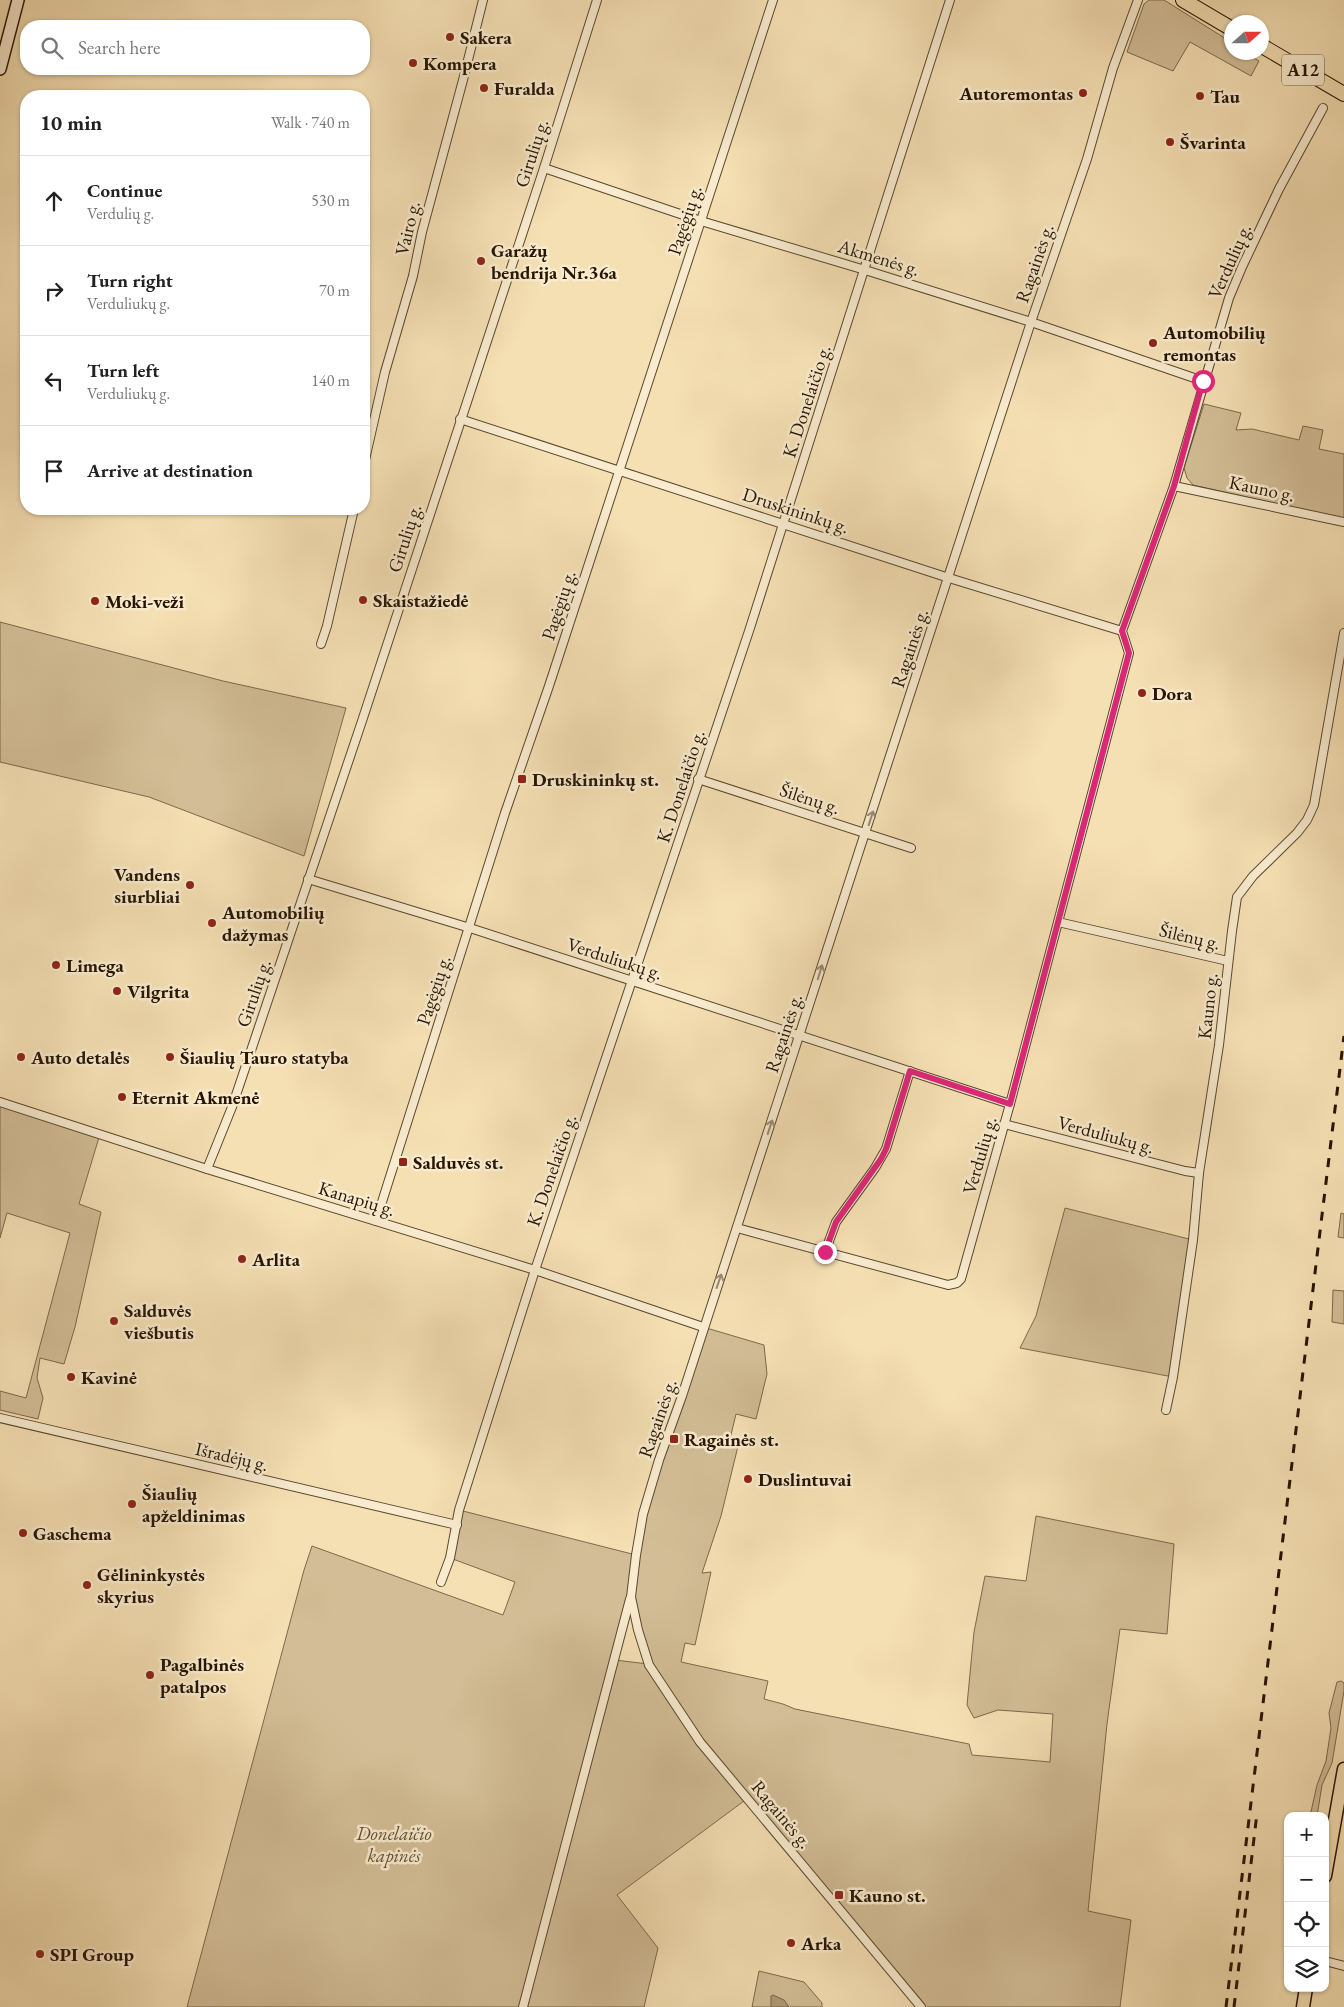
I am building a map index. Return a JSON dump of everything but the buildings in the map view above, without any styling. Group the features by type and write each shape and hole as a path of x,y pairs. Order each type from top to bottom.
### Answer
{"highway":[{"path":"1183,0 1224,24"},
{"name":"A12","path":"1269,50 1344,94"}],"main road":[{"path":"0,69 18,0"},
{"path":"1328,1857 1344,1769"},
{"path":"1302,2007 1305,1992"}],"street":[{"name":"Vairo g.","path":"370,438 385,372 413,276 422,232 483,0"},
{"name":"Girulių g.","path":"207,1169 232,1107 544,168 597,0"},
{"name":"Pagėgių g.","path":"376,1221 505,813 549,686 773,0"},
{"name":"K. Donelaičio g.","path":"441,1582 450,1558 460,1510 535,1270 783,523 950,0"},
{"name":"Ragainės g.","path":"921,2007 700,1742 649,1664 638,1630 631,1597 643,1514 659,1460 682,1396 1031,322 1138,0"},
{"name":"Verdulių g.","path":"737,1228 948,1285 957,1283 961,1279 1010,1104 1129,653 1122,631 1174,486 1203,381 1229,298 1279,189 1323,108"},
{"name":"Akmenės g.","path":"544,168 701,221 1031,322 1203,381"},
{"name":"Druskininkų g.","path":"460,419 949,578 1122,631"},
{"name":"Kauno g.","path":"1174,486 1344,522"},
{"path":"321,644 327,626 353,515"},
{"name":"Kauno g.","path":"1166,1410 1173,1377 1193,1240 1199,1173 1220,1037 1228,961 1238,897 1253,876 1297,833 1307,820 1314,805 1324,758 1344,633"},
{"name":"Šilėnų g.","path":"698,779 911,848"},
{"name":"Verduliukų g.","path":"308,879 470,928 1010,1104"},
{"name":"Šilėnų g.","path":"1058,922 1228,961"},
{"path":"825,1252 836,1222 883,1154 910,1071"},
{"name":"Kanapių g.","path":"0,1102 207,1169 535,1270 703,1327"},
{"name":"Verduliukų g.","path":"1004,1124 1199,1173"},
{"name":"Išradėjų g.","path":"0,1418 457,1525"},
{"path":"523,2007 631,1597"},
{"path":"1329,1962 1344,1966"}],"green space":[{"path":"1149,0 1164,0 1224,38 1224,60 1259,61 1251,76 1190,42 1173,71 1127,52 1144,4"},
{"path":"1204,404 1241,413 1236,430 1252,429 1299,440 1303,426 1323,430 1319,449 1344,454 1344,519 1193,485 1187,478 1184,468"},
{"path":"0,622 223,681 346,708 304,856 149,797 0,762"},
{"path":"0,1102 100,1134 79,1204 101,1212 75,1327 64,1364 40,1358 37,1378 43,1398 38,1419 0,1410 0,1391 26,1398 70,1233 7,1213 0,1238"},
{"path":"1065,1208 1193,1240 1173,1377 1020,1348 1036,1316"},
{"path":"1341,1213 1344,1214 1344,1238 1338,1237"},
{"path":"1333,1290 1344,1291 1344,1324 1332,1322"},
{"name":"Donelaičio kapinės","path":"703,1327 764,1345 767,1374 756,1419 736,1414 730,1439 739,1442 721,1516 702,1573 711,1572 695,1645 685,1643 681,1662 768,1681 764,1699 795,1709 969,1744 972,1755 1050,1762 1053,1714 998,1710 974,1718 967,1705 974,1632 985,1576 1026,1581 1036,1516 1174,1544 1167,1634 1120,1629 1107,1724 1088,1911 1131,1920 1120,2007 921,2007 748,1798 617,1895 658,1948 644,2007 187,2007 312,1546 503,1615 515,1582 450,1558 459,1510 636,1555 643,1514","holes":["631,1599 648,1664 615,1660"]},
{"path":"1341,1681 1344,1683 1344,1691 1332,1763 1322,1785 1318,1812 1311,1812 1317,1785 1326,1761 1331,1728 1329,1713 1337,1682"},
{"path":"759,1971 804,1982 822,2003 822,2007 752,2007"}],"shaded area":[{"path":"773,1995 784,2000 789,2007 771,2007 771,1996"}],"railway":[{"path":"1226,2007 1344,1036"},
{"path":"1234,2007 1257,1813"}],"place":[{"name":"Sakera","path":"450,37"},
{"name":"Kompera","path":"413,63"},
{"name":"Furalda","path":"484,88"},
{"name":"Autoremontas","path":"1083,93"},
{"name":"Tau","path":"1200,96"},
{"name":"Švarinta","path":"1170,142"},
{"name":"Garažų bendrija Nr.36a","path":"481,261"},
{"name":"Automobilių remontas","path":"1153,343"},
{"name":"Skaistažiedė","path":"363,600"},
{"name":"Moki-veži","path":"95,601"},
{"name":"Dora","path":"1142,693"},
{"name":"Druskininkų st.","path":"522,779"},
{"name":"Vandens siurbliai","path":"190,885"},
{"name":"Automobilių dažymas","path":"212,923"},
{"name":"Limega","path":"56,965"},
{"name":"Vilgrita","path":"117,991"},
{"name":"Auto detalės","path":"21,1057"},
{"name":"Šiaulių Tauro statyba","path":"170,1057"},
{"name":"Eternit Akmenė","path":"122,1097"},
{"name":"Salduvės st.","path":"403,1162"},
{"name":"Arlita","path":"242,1259"},
{"name":"Salduvės viešbutis","path":"114,1321"},
{"name":"Kavinė","path":"71,1377"},
{"name":"Ragainės st.","path":"674,1439"},
{"name":"Duslintuvai","path":"748,1479"},
{"name":"Šiaulių apželdinimas","path":"132,1504"},
{"name":"Gaschema","path":"23,1533"},
{"name":"Gėlininkystės skyrius","path":"87,1585"},
{"name":"Pagalbinės patalpos","path":"150,1675"},
{"name":"Kauno st.","path":"839,1895"},
{"name":"Arka","path":"791,1943"},
{"name":"SPI Group","path":"40,1954"}],"route":[{"path":"825,1252 836,1222 875,1168 886,1149 910,1071 1010,1104 1129,653 1122,631 1174,486 1203,381"}]}
